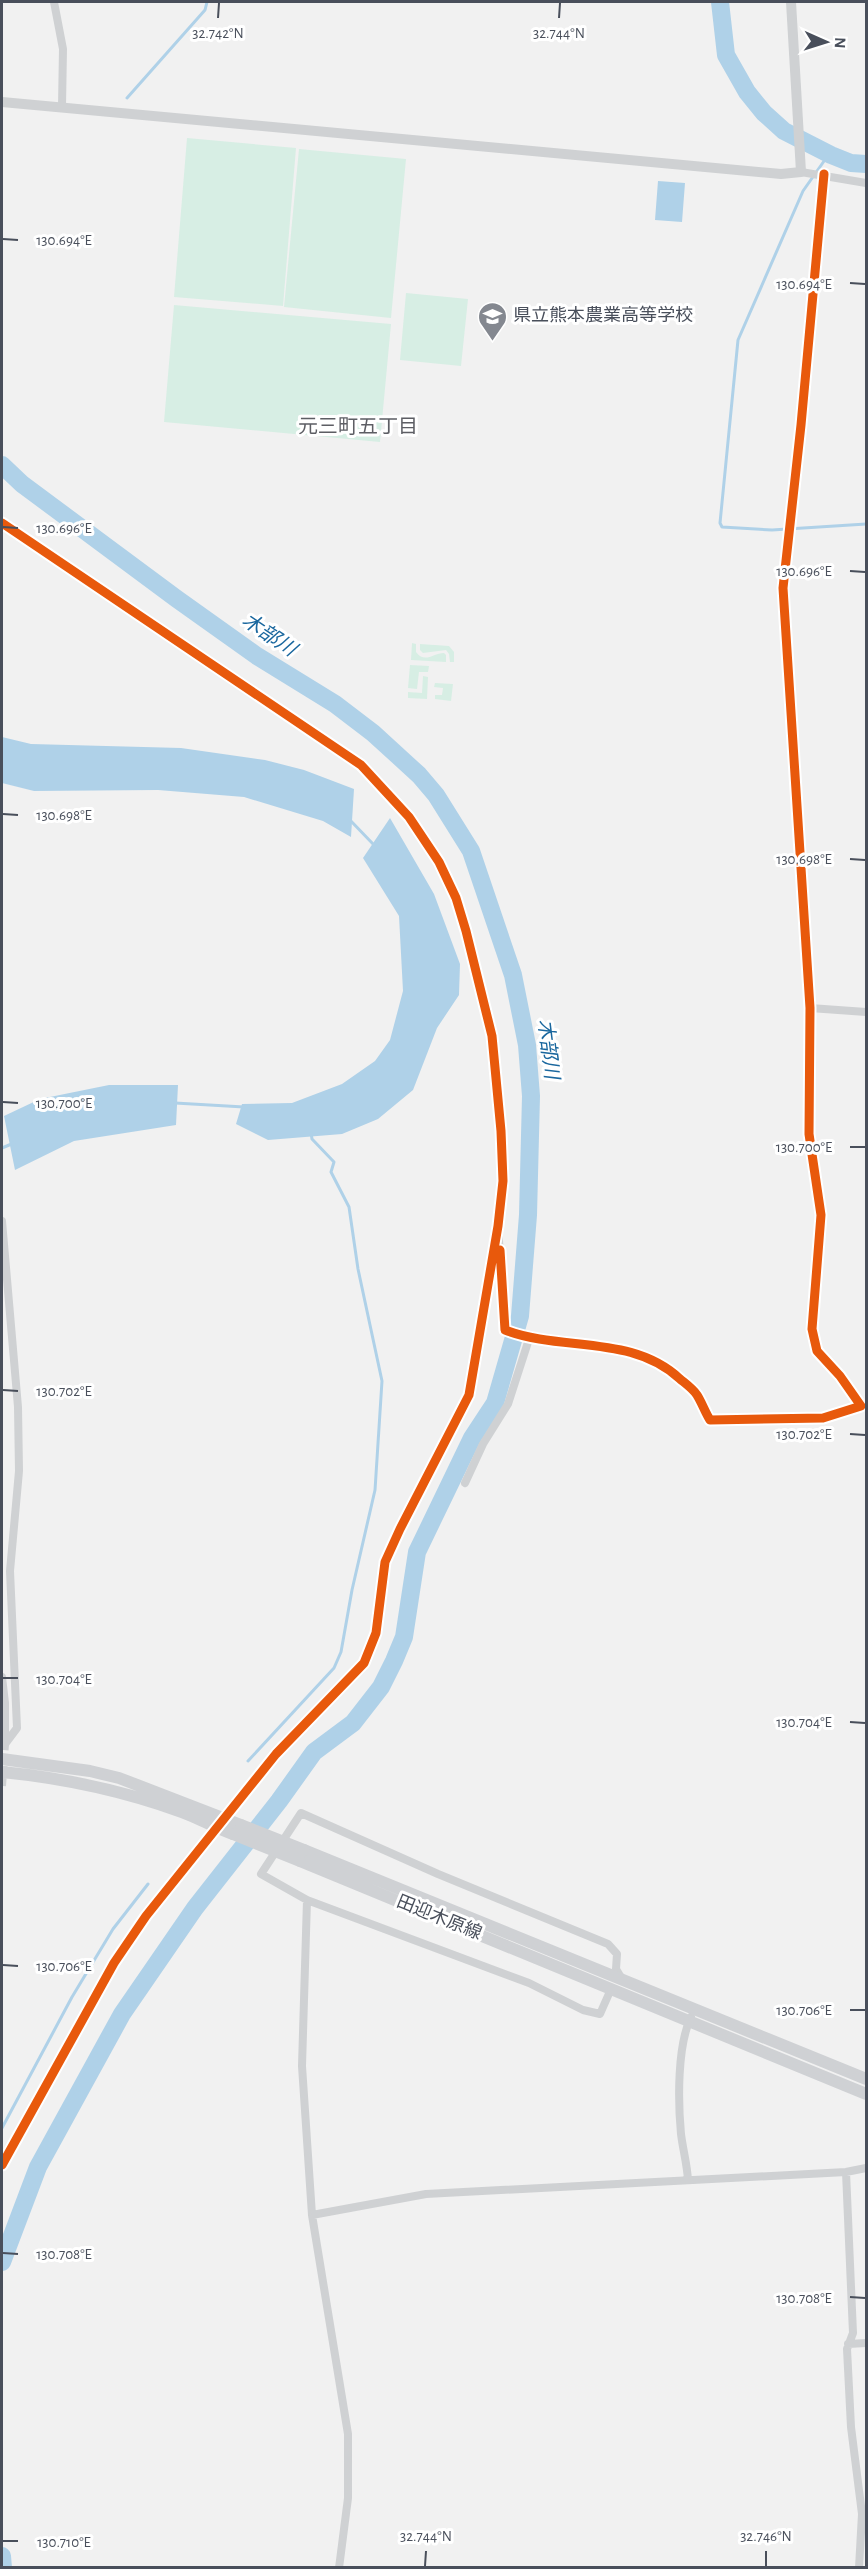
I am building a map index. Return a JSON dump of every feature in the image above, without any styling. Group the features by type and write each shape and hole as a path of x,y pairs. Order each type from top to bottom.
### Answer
{"main road":[{"name":"田迎木原線","path":"2,1759 71,1768 119,1778 221,1823 622,1979 867,2079"},
{"name":"田迎木原線","path":"2,1772 109,1790 221,1823"},
{"name":"田迎木原線","path":"302,1855 610,1989 867,2094"}],"street":[{"path":"54,2 63,49 62,106"},
{"path":"791,2 801,172"},
{"path":"2,102 781,174 801,172 824,174 867,183"},
{"path":"498,1226 505,1330 526,1338 596,1344 648,1357 668,1368 696,1394 710,1420 823,1418 861,1406 840,1376 817,1351 812,1329 821,1215 808,1134 810,1008 783,588 801,425 824,174"},
{"path":"2,523 361,765 409,817 426,840 456,898 466,931 492,1036 503,1181 498,1226 469,1395 385,1562 376,1632 364,1663 276,1754 146,1916 114,1963 2,2165"},
{"path":"810,1008 867,1012"},
{"path":"2,1221 16,1385 19,1471 10,1571 17,1728 5,1744 5,1702 2,1677"},
{"path":"465,1483 483,1444 508,1404 526,1338"},
{"path":"610,1989 600,2014 583,2010 529,1983 307,1900 261,1874 301,1813 438,1874 608,1944 617,1954 616,1969 622,1979"},
{"path":"307,1900 302,2066 312,2215 348,2434 348,2498 339,2568"},
{"path":"688,2180 680,2106 682,2055 689,2021 695,2009"},
{"path":"312,2215 426,2194 846,2172 867,2168"},
{"path":"846,2172 853,2333 847,2349 851,2427 864,2513 859,2568"},
{"path":"848,2344 867,2343"}],"green space":[{"path":"187,138 296,148 283,306 174,297"},
{"path":"299,149 406,159 391,318 284,307"},
{"path":"406,293 468,299 461,366 400,360"},
{"path":"174,305 391,324 380,442 164,422"},
{"path":"412,643 416,644 416,652 419,655 426,658 444,653 446,662 411,660"},
{"path":"420,644 449,646 454,652 454,662 450,662 446,650 423,653 420,650"},
{"path":"410,665 429,666 428,672 419,672 417,689 408,688"},
{"path":"423,676 428,677 427,699 408,698 408,692 422,693"},
{"path":"435,683 453,684 451,701 435,699 435,695 442,695 443,688 434,687"}],"water":[{"path":"658,181 685,183 682,222 655,220"},
{"path":"2,737 31,744 181,748 265,760 304,770 354,789 351,837 323,821 244,797 158,790 34,791 2,783"},
{"path":"390,818 434,894 460,964 459,995 437,1028 413,1090 378,1119 342,1134 268,1140 236,1124 242,1104 292,1103 342,1084 375,1061 390,1040 403,991 399,916 363,858"},
{"path":"109,1085 178,1085 176,1125 74,1141 15,1170 4,1116 40,1099"}],"waterway":[{"path":"127,98 205,10 207,2"},
{"path":"720,2 726,55 747,92 764,113 784,131 831,155 851,163 866,164"},
{"path":"831,155 829,154 803,191 738,340 720,523 722,527 772,530 866,524"},
{"name":"木部川","path":"2,465 22,484 177,599 257,656 335,704 373,733 419,775 436,795 471,851 513,975 527,1045 531,1096 528,1215 520,1316 495,1403 472,1438 417,1552 404,1637 394,1661 381,1687 353,1723 314,1752 279,1801 195,1908 122,2014 38,2167 2,2262"},
{"path":"349,819 374,845"},
{"path":"175,1103 244,1107"},
{"path":"248,1761 334,1668 341,1652 352,1590 375,1490 382,1381 358,1269 349,1207 331,1172 334,1162 312,1139 311,1133"},
{"path":"2,1148 14,1143"},
{"path":"2,2128 72,1997 113,1929 148,1884"},
{"name":"木部川","path":"2,2556 3,2568"}],"tunnel":[{"path":"2,1786 5,1744"}],"cycle path":[{"path":"500,1250 505,1330 527,1337 596,1346 640,1355 661,1365 691,1389 697,1395 710,1420 823,1418 861,1406 840,1376 817,1351 812,1329 821,1215 809,1134 810,1008 783,588 801,425 824,174"},
{"path":"2,523 361,765 409,817 439,862 456,898 466,931 492,1036 503,1181 498,1226 469,1395 385,1562 376,1633 364,1663 276,1754 146,1916 114,1963 2,2165"}],"place":[{"name":"県立熊本農業高等学校","path":"492,342"}],"district":[{"name":"元三町五丁目","path":"358,427"}]}
